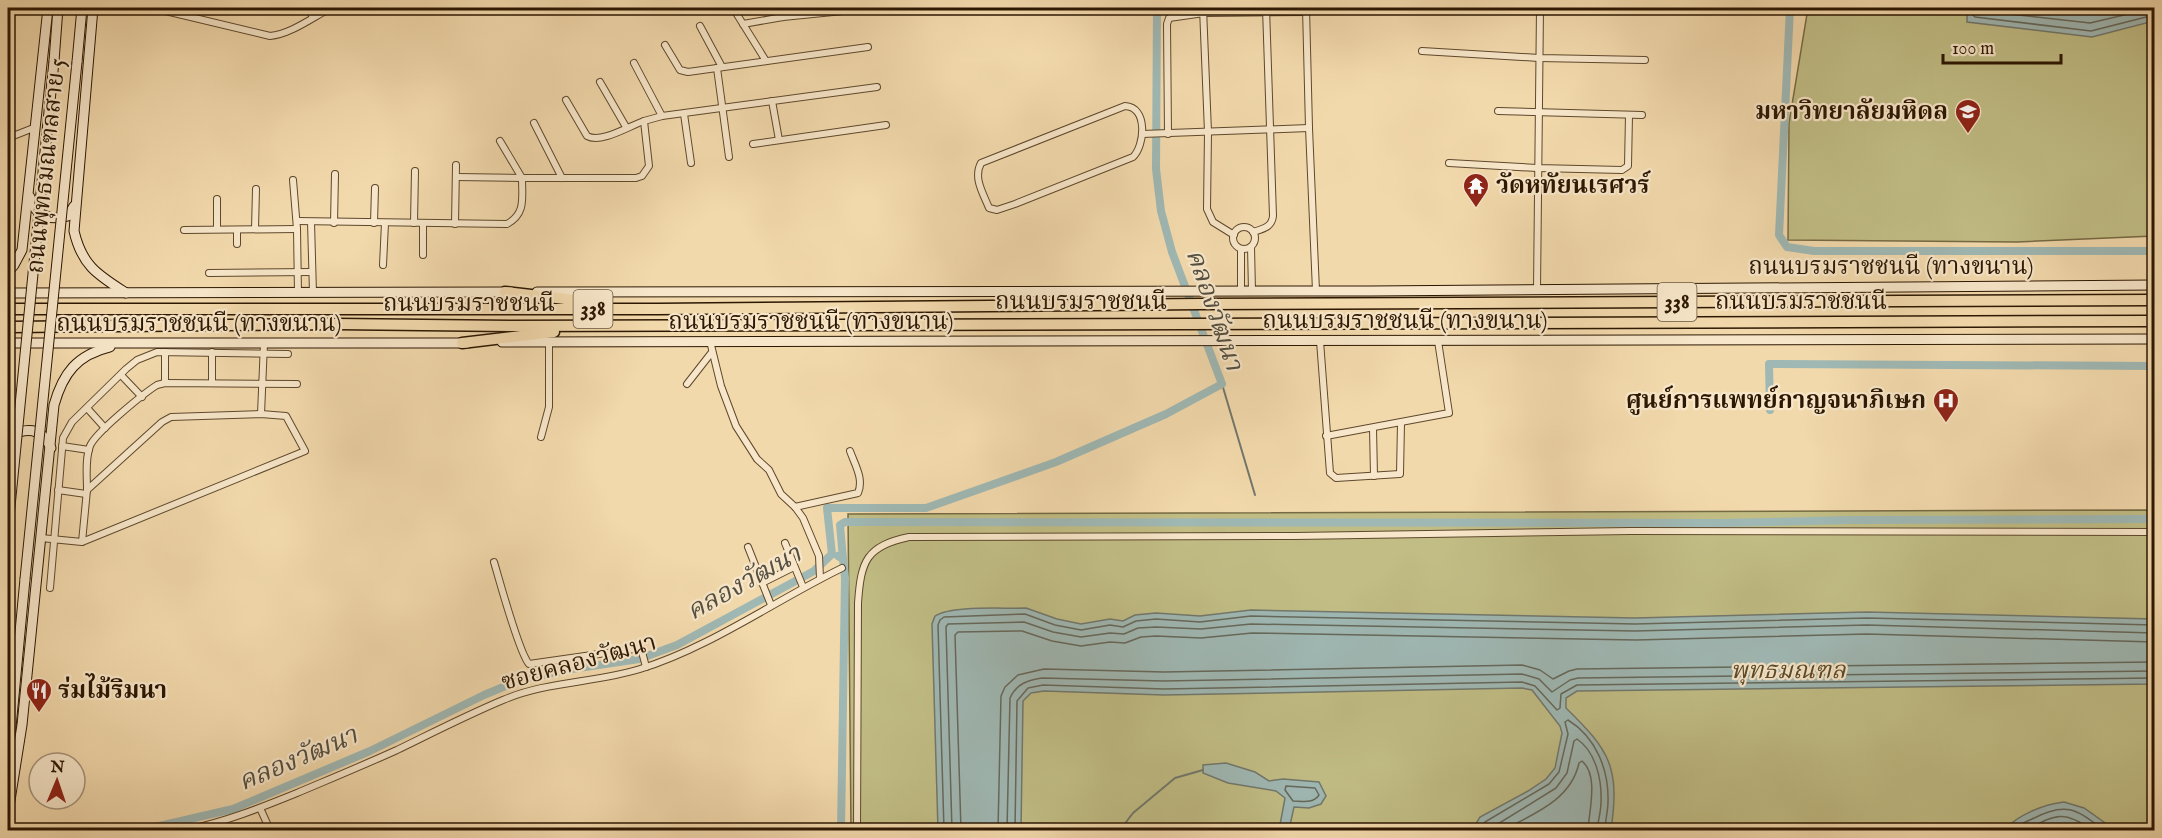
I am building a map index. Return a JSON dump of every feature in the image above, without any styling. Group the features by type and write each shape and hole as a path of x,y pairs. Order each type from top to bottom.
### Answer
{"highway":[{"path":"505,292 651,309"},
{"name":"ถนนบรมราชชนนี","path":"8,309 651,309 1178,304 2154,300"},
{"name":"ถนนบรมราชชนนี","path":"8,327 337,324 510,326 2154,321"},
{"path":"462,343 541,333 656,324"}],"main road":[{"path":"8,272 22,250 48,8"},
{"name":"ถนนพุทธมณฑลสาย 5","path":"8,527 58,8"},
{"name":"ถนนพุทธมณฑลสาย 5","path":"8,759 82,8"},
{"path":"93,8 74,231 77,245 86,262 92,269 126,293"},
{"path":"29,193 36,213 43,216 59,218 68,216 75,204"},
{"name":"ถนนบรมราชชนนี (ทางขนาน)","path":"8,293 1316,291 2154,285"},
{"name":"ถนนบรมราชชนนี (ทางขนาน)","path":"8,343 264,349 462,343 710,341 2154,339"},
{"path":"8,813 22,726 54,405 58,389 84,356 96,350 124,344"},
{"path":"8,436 22,429 30,430 38,433 51,448"}],"street":[{"path":"153,8 270,36 278,35 331,8"},
{"path":"308,8 313,17"},
{"path":"733,8 766,61"},
{"path":"777,8 783,17"},
{"path":"1537,289 1540,8"},
{"path":"743,24 823,10 843,11"},
{"path":"1164,134 1167,21 1172,17 1203,10 1306,10 1316,291"},
{"path":"1203,10 1208,132 1206,198 1208,214 1213,222 1234,235"},
{"path":"1246,291 1241,249 1234,242 1234,235 1238,229 1244,228 1253,232 1266,228 1273,222 1266,10"},
{"path":"700,26 720,68 729,157"},
{"path":"665,45 683,72 868,47"},
{"path":"1422,51 1539,58 1645,60"},
{"path":"634,63 662,116"},
{"path":"600,82 626,127"},
{"path":"566,100 591,139 609,136 626,127 662,116 876,87"},
{"path":"772,101 779,140"},
{"path":"1125,106 1131,106 1137,110 1142,134 1139,150 1134,157 1001,209 989,208 978,178 981,163 988,159 1125,106"},
{"path":"1498,111 1642,116"},
{"path":"684,114 691,163"},
{"path":"1449,163 1537,168 1625,168 1628,166 1629,115"},
{"path":"456,177 636,178 642,176 649,166 644,121"},
{"path":"534,123 562,178"},
{"path":"753,144 886,125"},
{"path":"8,138 36,127"},
{"path":"1142,134 1309,129"},
{"path":"297,221 507,224 515,219 521,207 522,178 500,141"},
{"path":"455,224 456,165"},
{"path":"414,223 415,171"},
{"path":"334,223 335,174"},
{"path":"293,180 297,221 298,293"},
{"path":"374,223 375,188"},
{"path":"255,229 256,189"},
{"path":"217,199 217,229"},
{"path":"311,222 313,293"},
{"path":"383,265 385,223"},
{"path":"423,223 423,255"},
{"path":"184,230 297,230"},
{"path":"237,230 237,244"},
{"path":"1246,291 1251,247 1255,242 1253,232"},
{"path":"1241,249 1251,247"},
{"path":"209,273 312,273"},
{"path":"710,341 722,387 736,426 757,459 769,470 781,494 803,518 819,556 820,576"},
{"path":"1320,341 1326,436 1332,476 1336,478 1400,474 1401,423"},
{"path":"1326,436 1449,413 1438,341"},
{"path":"541,437 549,407 549,342"},
{"path":"261,414 264,349"},
{"path":"50,588 62,446 66,431 87,408 142,357 165,352 264,349 288,354"},
{"path":"165,352 165,383"},
{"path":"212,352 212,383"},
{"path":"687,384 712,352"},
{"path":"121,375 142,398"},
{"path":"82,542 89,450 93,441 105,428 157,385 263,382 297,384"},
{"path":"87,408 105,428"},
{"path":"41,538 82,542 305,451 286,416 261,414 171,417 86,492 58,490"},
{"path":"1373,428 1374,476"},
{"path":"62,446 89,450"},
{"path":"795,507 858,493 860,477 850,451"},
{"path":"857,831 860,577 865,562 880,545 909,537 1296,536 1631,531 2154,532"},
{"path":"785,543 802,585"},
{"path":"748,547 771,603"},
{"path":"494,562 529,664 641,648 646,665"},
{"name":"ซอยคลองวัฒนา","path":"186,831 232,819 261,808 398,749 505,699 531,690 572,681 611,676 705,642 802,585 842,568"},
{"path":"763,586 795,569"},
{"path":"261,808 270,831"}],"green space":[{"name":"มหาวิทยาลัยมหิดล","path":"1808,8 2154,8 2154,236 2017,242 1788,240 1789,123"},
{"name":"พุทธมณฑล","path":"2154,510 2154,830 851,830 848,514"}],"water":[{"path":"1967,8 2154,8 2154,21 2092,37 1967,22"},
{"path":"1026,608 1057,619 1081,624 1110,619 1123,621 1135,615 1156,613 1200,616 1251,610 1635,618 1867,612 2154,619 2154,684 1577,691 1566,698 1566,708 1593,736 1608,762 1614,790 1611,830 1472,830 1480,817 1528,791 1546,779 1555,768 1562,733 1560,726 1532,690 1522,688 1164,695 1044,691 1031,693 1023,701 1021,830 938,830 932,624 935,616 953,610"},
{"path":"1226,763 1255,772 1269,781 1283,779 1319,782 1326,796 1321,804 1309,808 1294,807 1289,830 1279,830 1285,798 1276,791 1228,783 1203,773 1203,765"},
{"path":"2064,802 2084,808 2115,830 2004,830 2032,811"}],"waterway":[{"name":"คลองวัฒนา","path":"142,830 233,809 370,751 484,695 520,680 565,670 639,659 677,645 814,571 832,554 827,508 926,508 1056,462 1166,414 1222,384 1172,252 1161,211 1156,169 1157,8"},
{"path":"1790,8 1779,235 1787,247 1814,251 2154,251"},
{"path":"1770,410 1769,364 2154,366"},
{"path":"1222,384 1255,495"},
{"path":"843,559 840,525 845,522 1722,523 2154,519"},
{"path":"838,556 843,559 845,578 841,830"},
{"path":"1120,830 1133,813 1175,778 1203,770"}],"place":[{"name":"มหาวิทยาลัยมหิดล","path":"1968,135"},
{"name":"วัดหทัยนเรศวร์","path":"1476,209"},
{"name":"ศูนย์การแพทย์กาญจนาภิเษก","path":"1946,424"},
{"name":"ร่มไม้ริมนา","path":"39,714"}]}
